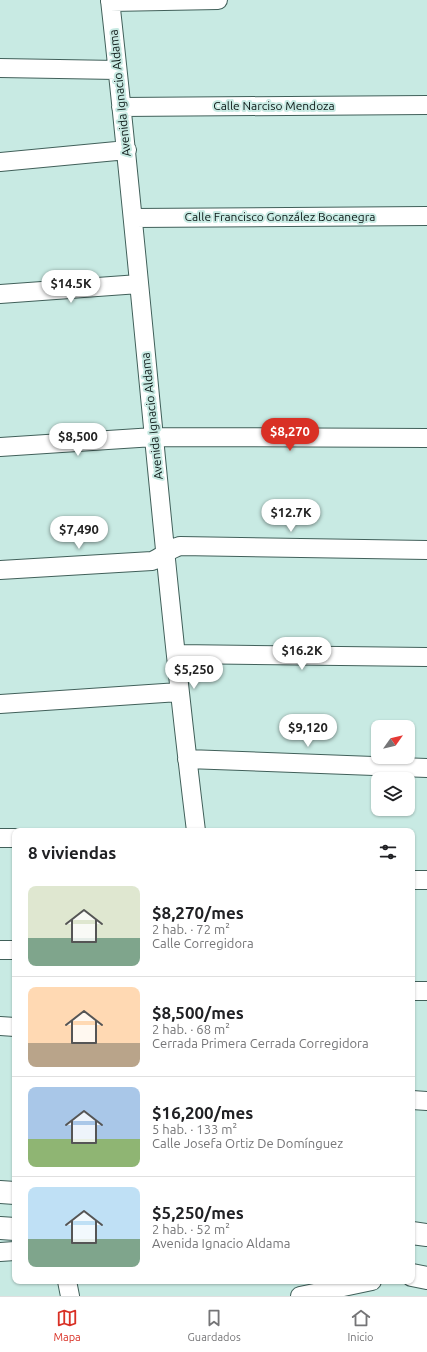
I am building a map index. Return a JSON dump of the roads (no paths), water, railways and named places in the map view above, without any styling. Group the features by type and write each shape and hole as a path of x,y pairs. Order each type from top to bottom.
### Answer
{"main road":[{"path":"0,1192 12,1193"},
{"path":"0,1228 12,1230"},
{"path":"415,1233 427,1235"},
{"path":"415,1276 427,1278"}],"street":[{"path":"110,1 218,0"},
{"name":"Avenida Ignacio Aldama","path":"110,1 180,692 196,828"},
{"path":"0,68 117,70"},
{"name":"Calle Narciso Mendoza","path":"121,108 427,105"},
{"path":"0,162 126,150"},
{"name":"Calle Francisco González Bocanegra","path":"133,218 427,216"},
{"path":"0,294 139,284"},
{"path":"0,447 154,437 427,438"},
{"path":"0,570 152,561 159,559 172,548 180,546 427,550"},
{"path":"177,654 427,657"},
{"path":"0,704 180,692"},
{"path":"187,759 427,768"},
{"path":"0,838 12,838"},
{"path":"415,880 427,880"},
{"path":"0,950 12,950"},
{"path":"415,991 427,991"},
{"path":"0,1026 12,1026"},
{"path":"415,1100 427,1101"},
{"path":"0,1252 12,1252"},
{"path":"68,1284 70,1296"},
{"path":"300,1296 358,1284"}]}
